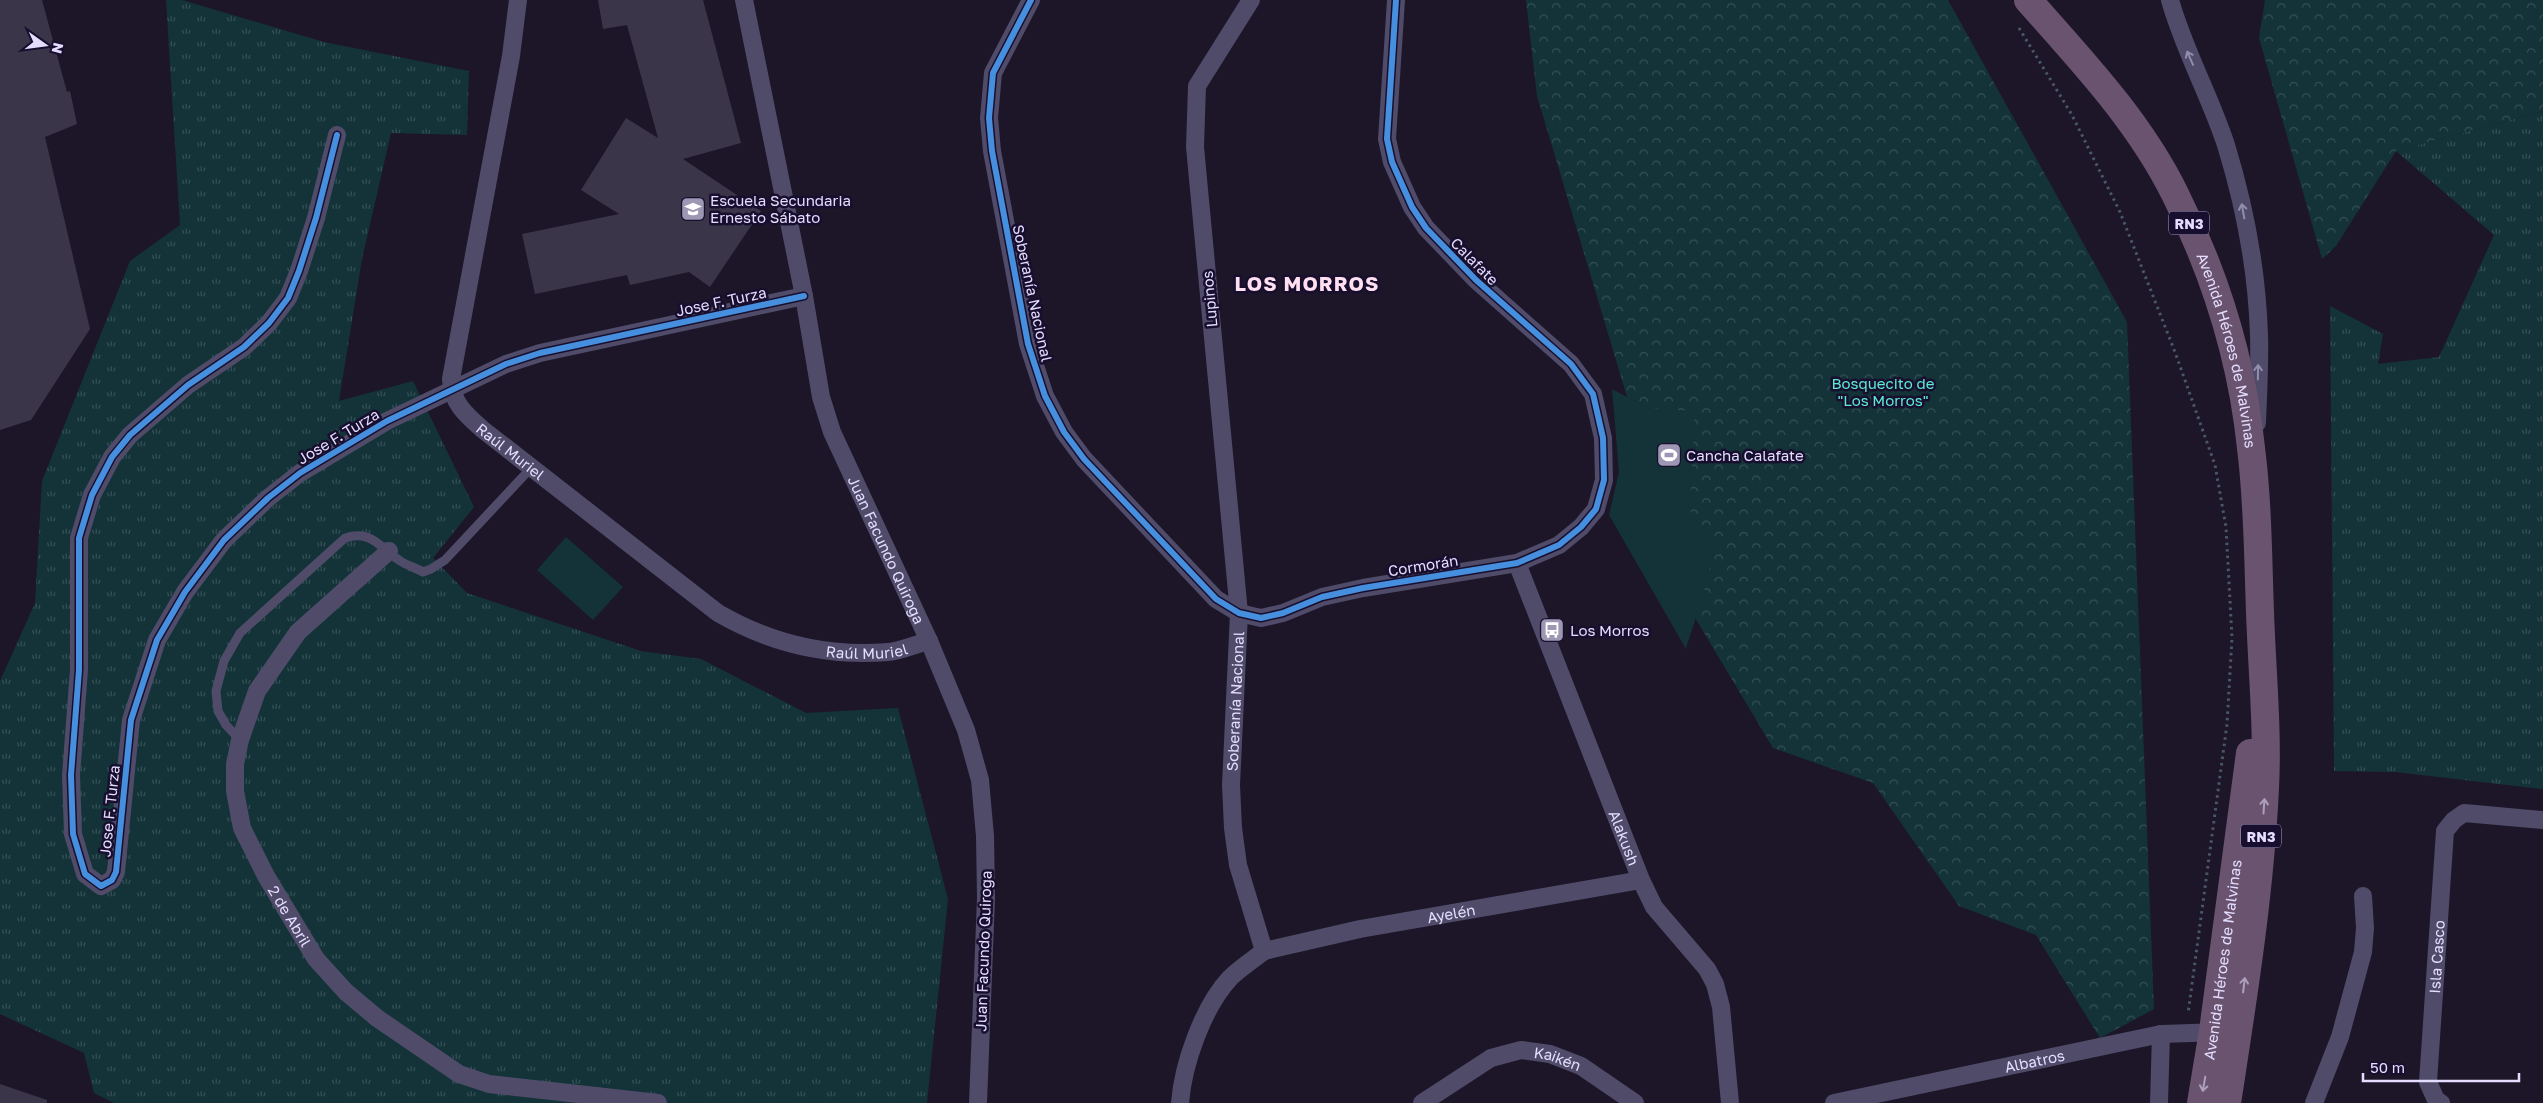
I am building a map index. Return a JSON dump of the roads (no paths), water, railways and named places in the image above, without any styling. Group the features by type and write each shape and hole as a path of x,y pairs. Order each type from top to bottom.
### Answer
{"highway":[{"name":"Avenida Héroes de Malvinas","path":"2028,0 2122,110 2175,193 2196,238 2230,338 2243,396 2256,491 2261,637 2246,788 2226,1032 2227,1103"},
{"name":"Avenida Héroes de Malvinas","path":"2201,1103 2226,1032"}],"street":[{"path":"452,391 451,379 511,56 518,0"},
{"name":"Juan Facundo Quiroga","path":"744,0 804,296 818,380 832,432 929,641 966,730 980,780 985,836 986,898 978,1103"},
{"name":"Soberanía Nacional","path":"1031,0 993,73 990,118 992,151 1028,344 1045,396 1064,432 1084,459 1216,599 1239,613 1231,785 1232,828 1238,865 1264,951"},
{"name":"Lupinos","path":"1239,613 1195,147 1195,106 1197,86 1251,0"},
{"name":"Calafate","path":"1396,0 1387,138 1392,162 1412,206 1426,228 1476,280 1571,364 1593,394 1604,438 1604,480 1596,509"},
{"path":"2170,0 2186,49 2217,119 2226,145 2241,199 2253,266 2259,336 2256,491"},
{"name":"Jose F. Turza","path":"337,134 316,218 288,298 269,322 244,346 188,385 130,435 112,457 92,495 79,538 79,670 71,774 73,834 86,874 94,883 101,886 112,880 116,872 131,720 157,640 185,592 224,540 268,498 300,473 387,421 506,364 540,353 804,296"},
{"name":"Raúl Muriel","path":"452,391 460,409 482,429 718,613 742,627 802,648 839,653 890,652 929,641"},
{"name":"Cormorán","path":"1239,613 1262,618 1283,613 1322,597 1363,588 1517,563 1559,545 1581,527 1596,509"},
{"name":"2 de Abril","path":"389,551 298,632 257,691 234,764 235,791 242,828 266,876 316,959 346,992 377,1018 459,1074 482,1082 658,1103"},
{"name":"Alakush","path":"1517,563 1641,880 1654,907 1707,969 1715,984 1721,1007 1730,1103"},
{"name":"Isla Casco","path":"2441,1103 2436,1100 2428,1082 2445,831 2454,820 2464,813 2543,820"},
{"name":"Ayelén","path":"1264,951 1360,929 1641,880"},
{"path":"2314,1103 2340,1037 2363,952 2365,928 2363,896"},
{"path":"1180,1103 1189,1056 1204,1019 1230,978 1264,951"},
{"name":"Albatros","path":"1834,1103 2161,1034 2226,1032"},
{"path":"2159,1103 2161,1034"},
{"name":"Kaikén","path":"1422,1103 1491,1058 1521,1050 1550,1054 1581,1066 1635,1103"}],"lane":[{"path":"240,740 226,725 218,711 216,691 224,661 240,633 345,538 357,534 371,538 402,561 423,572 432,569 445,560 532,467"}],"place":[{"name":"Escuela Secundaria Ernesto Sábato","path":"693,209"},
{"name":"Cancha Calafate","path":"1669,455"},
{"name":"Los Morros","path":"1552,630"}],"district":[{"name":"LOS MORROS","path":"1307,283"}],"park label":[{"name":"Bosquecito de \"Los Morros\"","path":"1883,392"}]}
